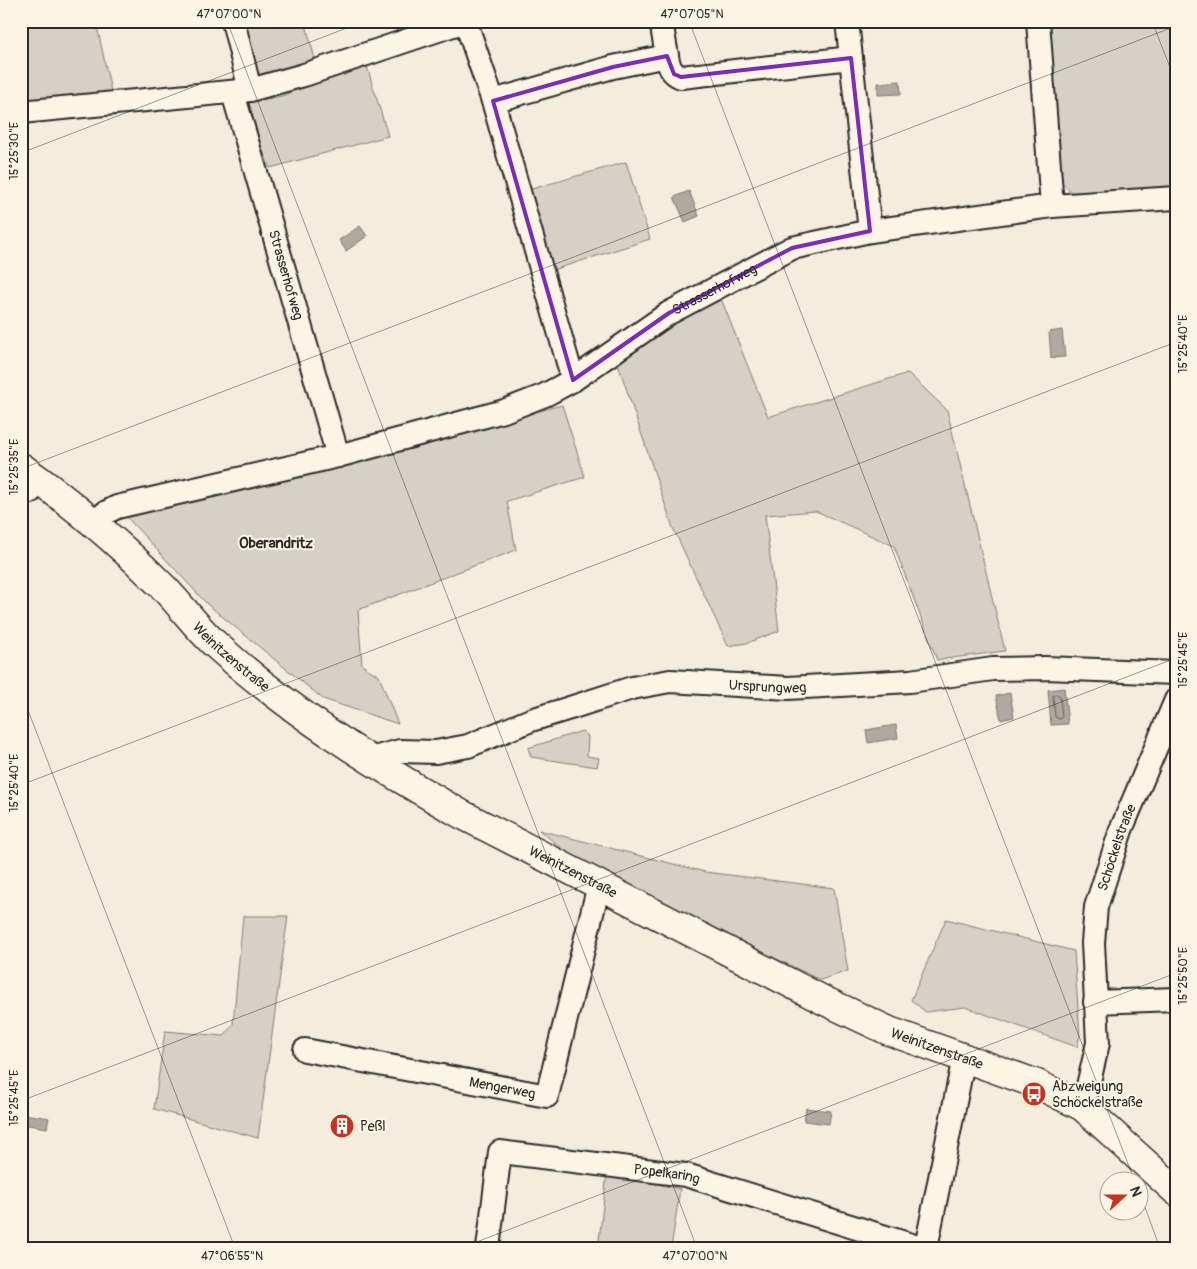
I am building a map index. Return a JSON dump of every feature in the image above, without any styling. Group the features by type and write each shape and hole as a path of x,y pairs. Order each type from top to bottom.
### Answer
{"main road":[{"name":"Weinitzenstraße","path":"27,480 96,523 164,588 215,645 272,692 370,759 461,814 823,1000 889,1030 1037,1084 1083,1107 1176,1191"}],"street":[{"name":"Strasserhofweg","path":"233,21 242,92 338,456"},
{"path":"661,21 669,66 674,74 681,76 851,58"},
{"path":"847,21 870,231"},
{"path":"1038,21 1052,206"},
{"path":"21,112 242,92 304,75 466,22 493,101 573,380"},
{"path":"493,101 613,67 667,56"},
{"name":"Strasserhofweg","path":"96,523 105,513 117,507 338,456 504,412 545,395 573,380 669,313 792,248 870,231 1052,206 1176,198"},
{"name":"Ursprungweg","path":"370,759 400,751 436,752 482,742 531,720 632,688 670,681 788,688 910,680 993,668 1176,673"},
{"name":"Schöckelstraße","path":"1083,1107 1098,1043 1093,943 1096,907 1120,830 1176,700"},
{"name":"Mengerweg","path":"305,1050 547,1096 599,885"},
{"path":"1095,1002 1176,999"},
{"path":"926,1248 964,1057"},
{"name":"Popelkaring","path":"488,1248 500,1152 686,1175 921,1248"}],"highlighted area":[{"path":"667,56 674,74 681,77 851,58 870,231 792,248 669,313 573,380 493,101 613,67"}],"shaded area":[{"path":"68,21 96,21 112,96 21,105 21,27"},
{"path":"243,21 305,21 317,67 256,80"},
{"path":"1050,21 1176,21 1176,191 1075,196 1056,176"},
{"path":"365,60 388,136 270,168 247,113 248,103 282,96"},
{"path":"626,162 650,239 553,270 528,190"},
{"path":"720,296 768,417 908,373 947,410 1005,651 937,660 894,546 816,511 765,515 779,631 747,643 728,646 673,528 618,364 681,317"},
{"path":"562,405 585,477 507,501 516,550 358,610 362,665 379,676 398,724 323,699 207,604 123,513 338,464"},
{"path":"582,731 588,736 587,756 599,758 597,767 531,757 528,748"},
{"path":"539,830 705,872 834,888 848,971 820,980 660,902 569,854"},
{"path":"243,916 288,916 258,1138 154,1109 165,1031 224,1036 233,1024"},
{"path":"946,919 1074,951 1080,1036 1077,1047 965,1007 926,1012 911,1000"},
{"path":"607,1173 680,1189 671,1248 598,1248"}],"water":[{"path":"900,81 901,94 878,95 878,83"},
{"path":"689,191 699,216 685,222 674,197"},
{"path":"360,226 367,236 346,251 339,240"},
{"path":"1062,330 1065,357 1051,358 1049,332"},
{"path":"1064,688 1068,724 1051,725 1048,690"},
{"path":"1010,693 1014,717 1001,720 996,696"},
{"path":"896,725 898,738 868,743 866,730"},
{"path":"806,1108 831,1111 829,1124 804,1121"},
{"path":"24,1114 49,1118 47,1128 22,1124"}],"place":[{"name":"Abzweigung Schöckelstraße","path":"1034,1094"},
{"name":"Peßl","path":"342,1126"}],"district":[{"name":"Oberandritz","path":"276,543"}]}
